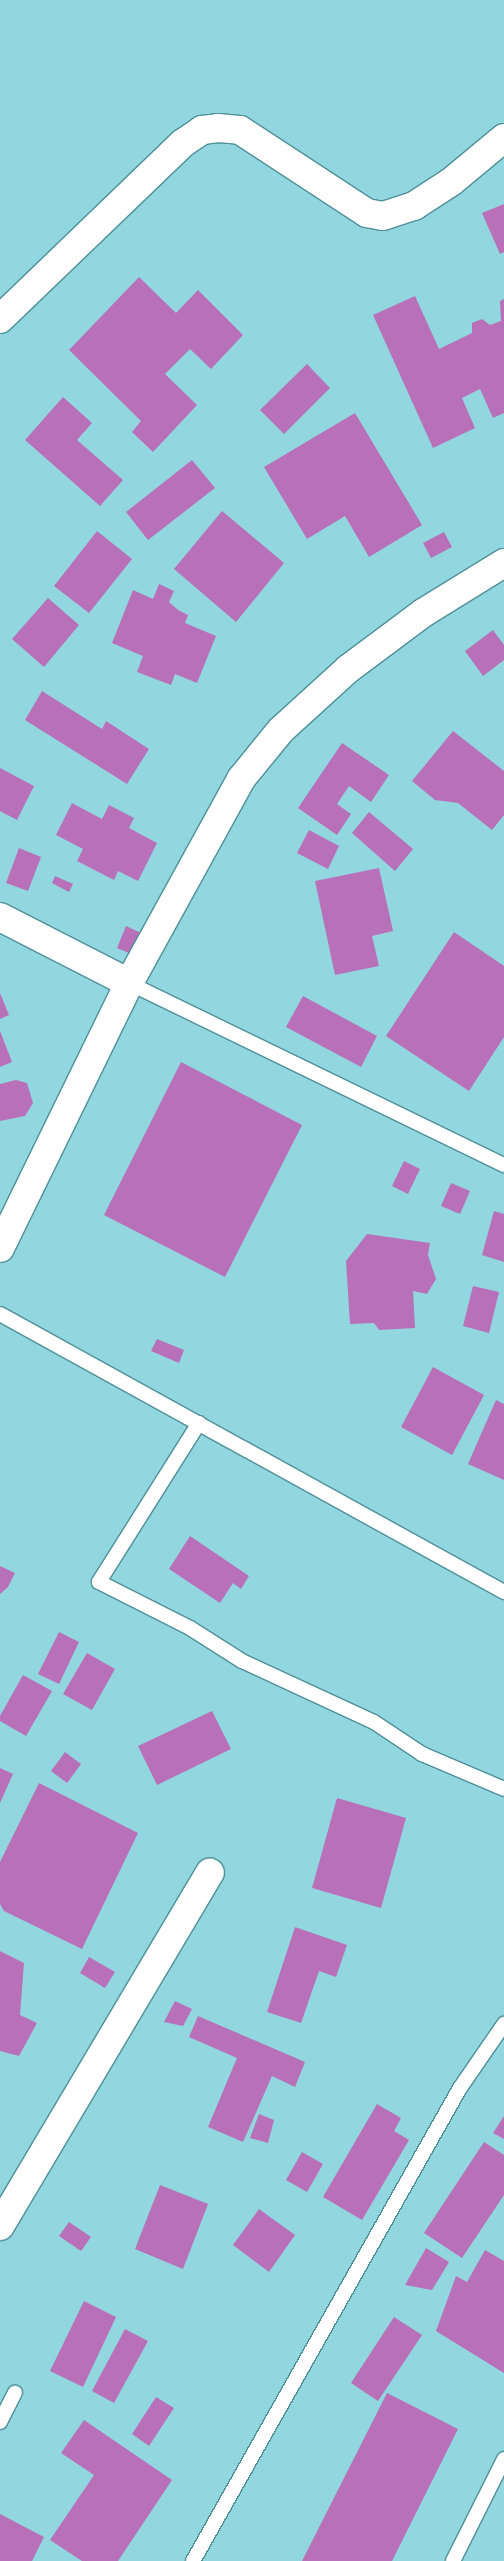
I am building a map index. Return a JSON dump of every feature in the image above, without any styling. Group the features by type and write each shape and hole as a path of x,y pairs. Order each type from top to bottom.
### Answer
{"street":[{"path":"0,319 183,144 202,130 218,128 240,130 367,214 383,216 414,206 451,182 504,138"},
{"path":"0,1248 129,983 240,779 281,730 348,669 423,613 504,564"},
{"path":"0,916 129,983"},
{"path":"0,2226 210,1873"}],"lane":[{"path":"129,983 504,1165"},
{"path":"0,1314 504,1592"},
{"path":"199,1423 99,1582 190,1628 242,1661 374,1722 422,1754 504,1789"},
{"path":"194,2561 460,2088 504,2024"},
{"path":"0,2422 15,2393"},
{"path":"453,2561 504,2458"}],"building":[{"path":"504,204 504,252 500,254 482,213"},
{"path":"139,277 176,313 198,290 243,335 211,369 190,349 165,374 197,405 153,452 132,432 141,421 69,350"},
{"path":"415,296 439,349 472,333 472,323 482,319 490,325 501,321 500,301 504,299 504,413 493,418 480,389 462,398 475,428 433,448 373,315"},
{"path":"307,364 330,388 284,434 260,410"},
{"path":"63,397 92,423 77,440 123,480 100,506 25,440"},
{"path":"355,413 422,525 369,557 345,516 307,539 264,467"},
{"path":"192,460 215,488 148,540 126,512"},
{"path":"222,511 284,563 236,622 174,569"},
{"path":"97,531 132,559 89,613 54,586"},
{"path":"444,532 452,547 431,558 423,543"},
{"path":"159,584 174,591 169,602 178,610 188,615 185,623 216,636 197,683 175,674 171,685 137,672 143,656 112,643 133,590 153,599"},
{"path":"48,598 79,625 44,667 12,639"},
{"path":"493,630 504,645 504,660 483,676 465,651"},
{"path":"42,691 102,729 106,721 149,749 127,784 25,720"},
{"path":"453,731 504,771 504,815 492,830 458,803 435,800 412,781"},
{"path":"342,743 389,775 371,802 349,786 337,804 351,814 337,835 298,808"},
{"path":"0,768 34,786 17,820 0,811"},
{"path":"72,803 102,819 109,805 134,818 129,828 157,843 138,881 118,871 114,880 77,861 83,849 56,835"},
{"path":"369,812 413,849 395,871 352,833"},
{"path":"309,830 339,846 328,869 297,853"},
{"path":"19,848 41,857 28,891 6,883"},
{"path":"379,868 393,931 372,936 379,966 335,975 315,881"},
{"path":"55,876 73,884 69,892 52,883"},
{"path":"126,926 145,935 136,956 117,948"},
{"path":"454,932 504,966 504,1037 469,1091 386,1036"},
{"path":"0,993 9,1015 0,1019"},
{"path":"303,996 377,1036 361,1067 286,1027"},
{"path":"0,1031 12,1062 0,1067"},
{"path":"181,1062 302,1125 225,1277 104,1215"},
{"path":"16,1080 27,1083 33,1103 25,1116 0,1121 0,1084"},
{"path":"404,1161 420,1169 408,1194 392,1186"},
{"path":"451,1183 470,1191 460,1214 441,1206"},
{"path":"494,1211 504,1214 504,1262 482,1255"},
{"path":"367,1234 430,1243 428,1255 436,1279 427,1294 413,1291 415,1328 379,1330 374,1323 350,1324 346,1261"},
{"path":"473,1286 499,1292 489,1333 463,1326"},
{"path":"157,1339 184,1350 179,1363 151,1351"},
{"path":"433,1367 484,1395 452,1455 401,1427"},
{"path":"496,1400 504,1404 504,1480 468,1464"},
{"path":"190,1536 249,1576 241,1589 233,1583 220,1603 169,1569"},
{"path":"0,1566 15,1573 8,1587 0,1594"},
{"path":"59,1632 79,1642 59,1684 38,1674"},
{"path":"87,1653 115,1669 92,1710 63,1694"},
{"path":"23,1675 52,1691 26,1736 0,1721 0,1716"},
{"path":"212,1711 231,1749 157,1785 138,1746"},
{"path":"65,1752 81,1764 67,1783 51,1771"},
{"path":"0,1768 13,1774 0,1803"},
{"path":"39,1783 138,1833 82,1949 4,1911 0,1904 0,1862"},
{"path":"337,1798 406,1818 381,1908 312,1888"},
{"path":"295,1927 347,1945 336,1977 319,1971 301,2023 267,2012"},
{"path":"0,1951 24,1963 20,2015 37,2023 19,2056 0,2051"},
{"path":"89,1957 115,1972 105,1988 80,1973"},
{"path":"175,2001 192,2009 183,2026 164,2022"},
{"path":"198,2016 305,2062 295,2087 272,2076 243,2142 208,2127 237,2058 189,2037"},
{"path":"377,2104 401,2118 394,2131 409,2140 362,2220 323,2197"},
{"path":"259,2114 274,2120 268,2143 250,2138"},
{"path":"504,2116 504,2139 493,2133"},
{"path":"484,2142 504,2155 504,2195 462,2258 424,2233"},
{"path":"302,2152 323,2164 307,2192 286,2180"},
{"path":"160,2185 208,2204 183,2269 135,2249"},
{"path":"259,2209 295,2235 269,2272 233,2245"},
{"path":"69,2222 91,2237 81,2251 59,2236"},
{"path":"426,2248 449,2262 432,2290 405,2285"},
{"path":"485,2250 504,2261 504,2373 436,2331 456,2276 467,2282"},
{"path":"84,2301 116,2317 83,2387 50,2371"},
{"path":"394,2317 422,2335 378,2401 351,2383"},
{"path":"125,2329 148,2341 114,2403 92,2391"},
{"path":"387,2393 458,2429 392,2561 302,2561"},
{"path":"156,2397 174,2408 149,2446 132,2434"},
{"path":"84,2420 172,2480 118,2561 82,2561 50,2540 94,2475 61,2453"},
{"path":"0,2514 44,2537 32,2561 0,2561"}]}
